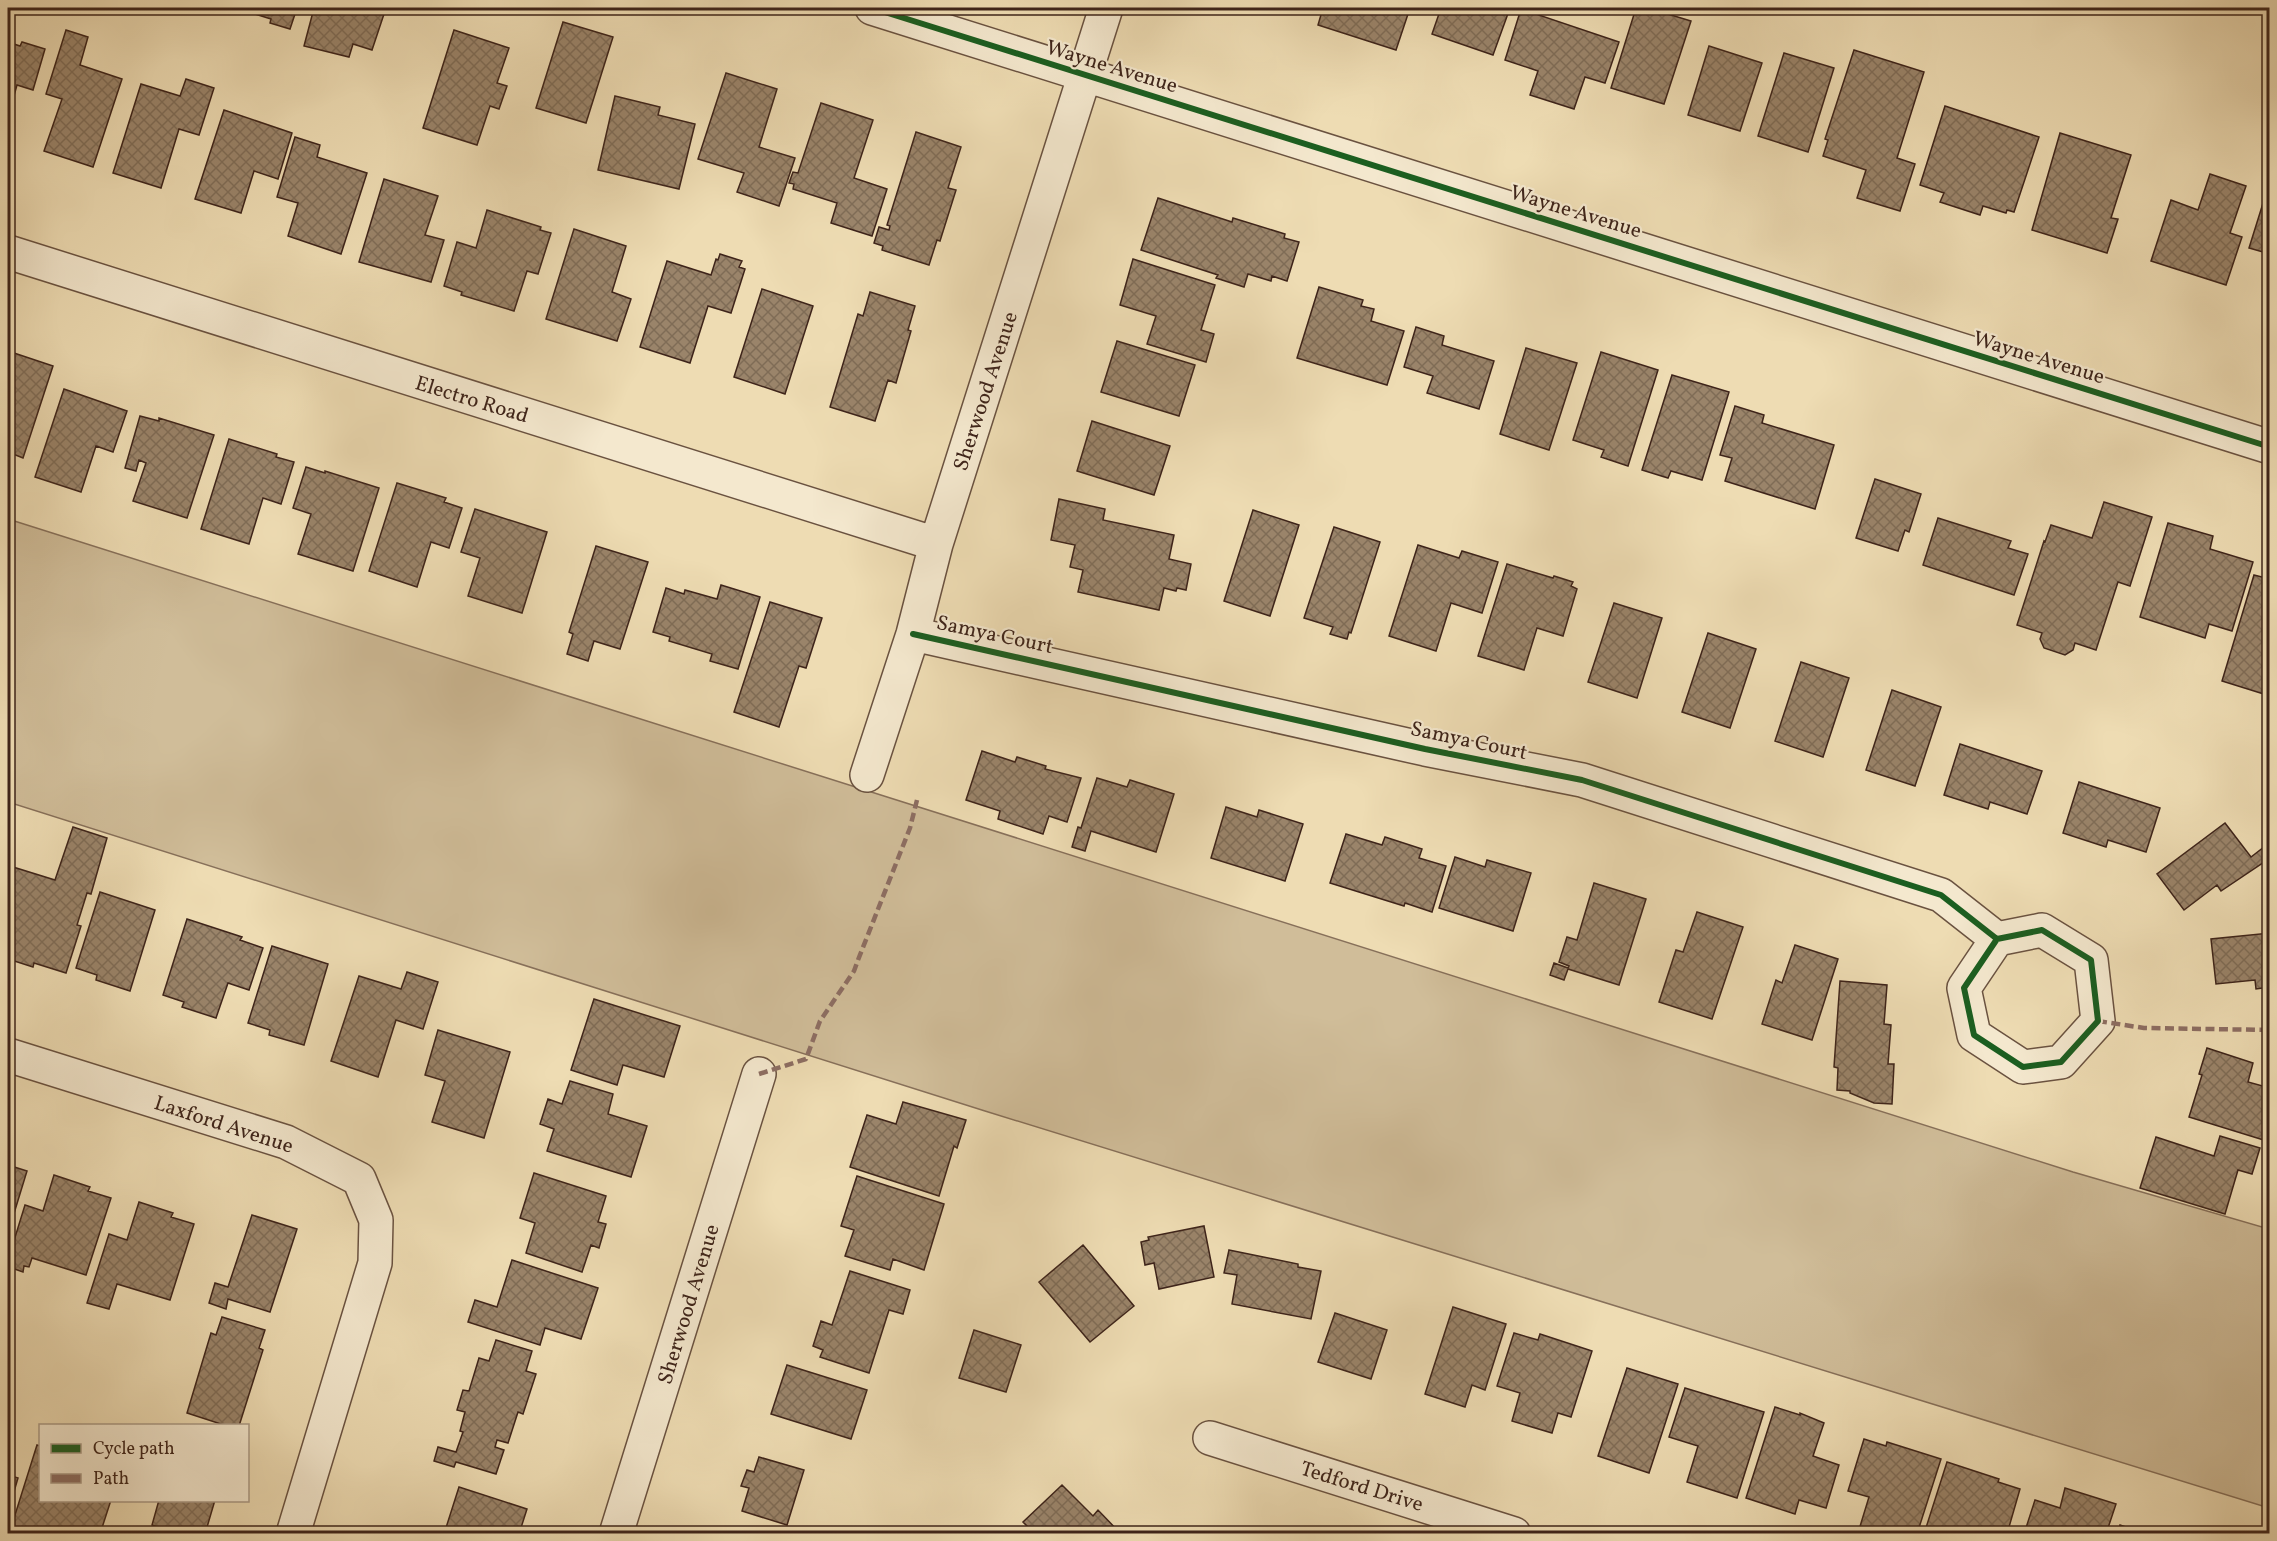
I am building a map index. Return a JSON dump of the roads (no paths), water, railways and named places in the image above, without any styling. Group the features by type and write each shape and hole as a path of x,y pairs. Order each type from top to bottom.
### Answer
{"street":[{"name":"Wayne Avenue","path":"872,8 2270,447"},
{"name":"Sherwood Avenue","path":"867,775 913,634 936,544 1106,8"},
{"name":"Electro Road","path":"8,252 936,544"},
{"name":"Samya Court","path":"913,634 1414,746 1582,780 1941,895 1997,939"},
{"path":"2042,930 2091,960 2098,1021 2061,1062 2023,1068 1974,1035 1964,988 1997,939 2042,930"},
{"name":"Laxford Avenue","path":"8,1055 286,1142 359,1179 376,1220 375,1263 293,1533"},
{"name":"Sherwood Avenue","path":"616,1533 759,1074"},
{"name":"Tedford Drive","path":"1210,1438 1514,1533"}]}
